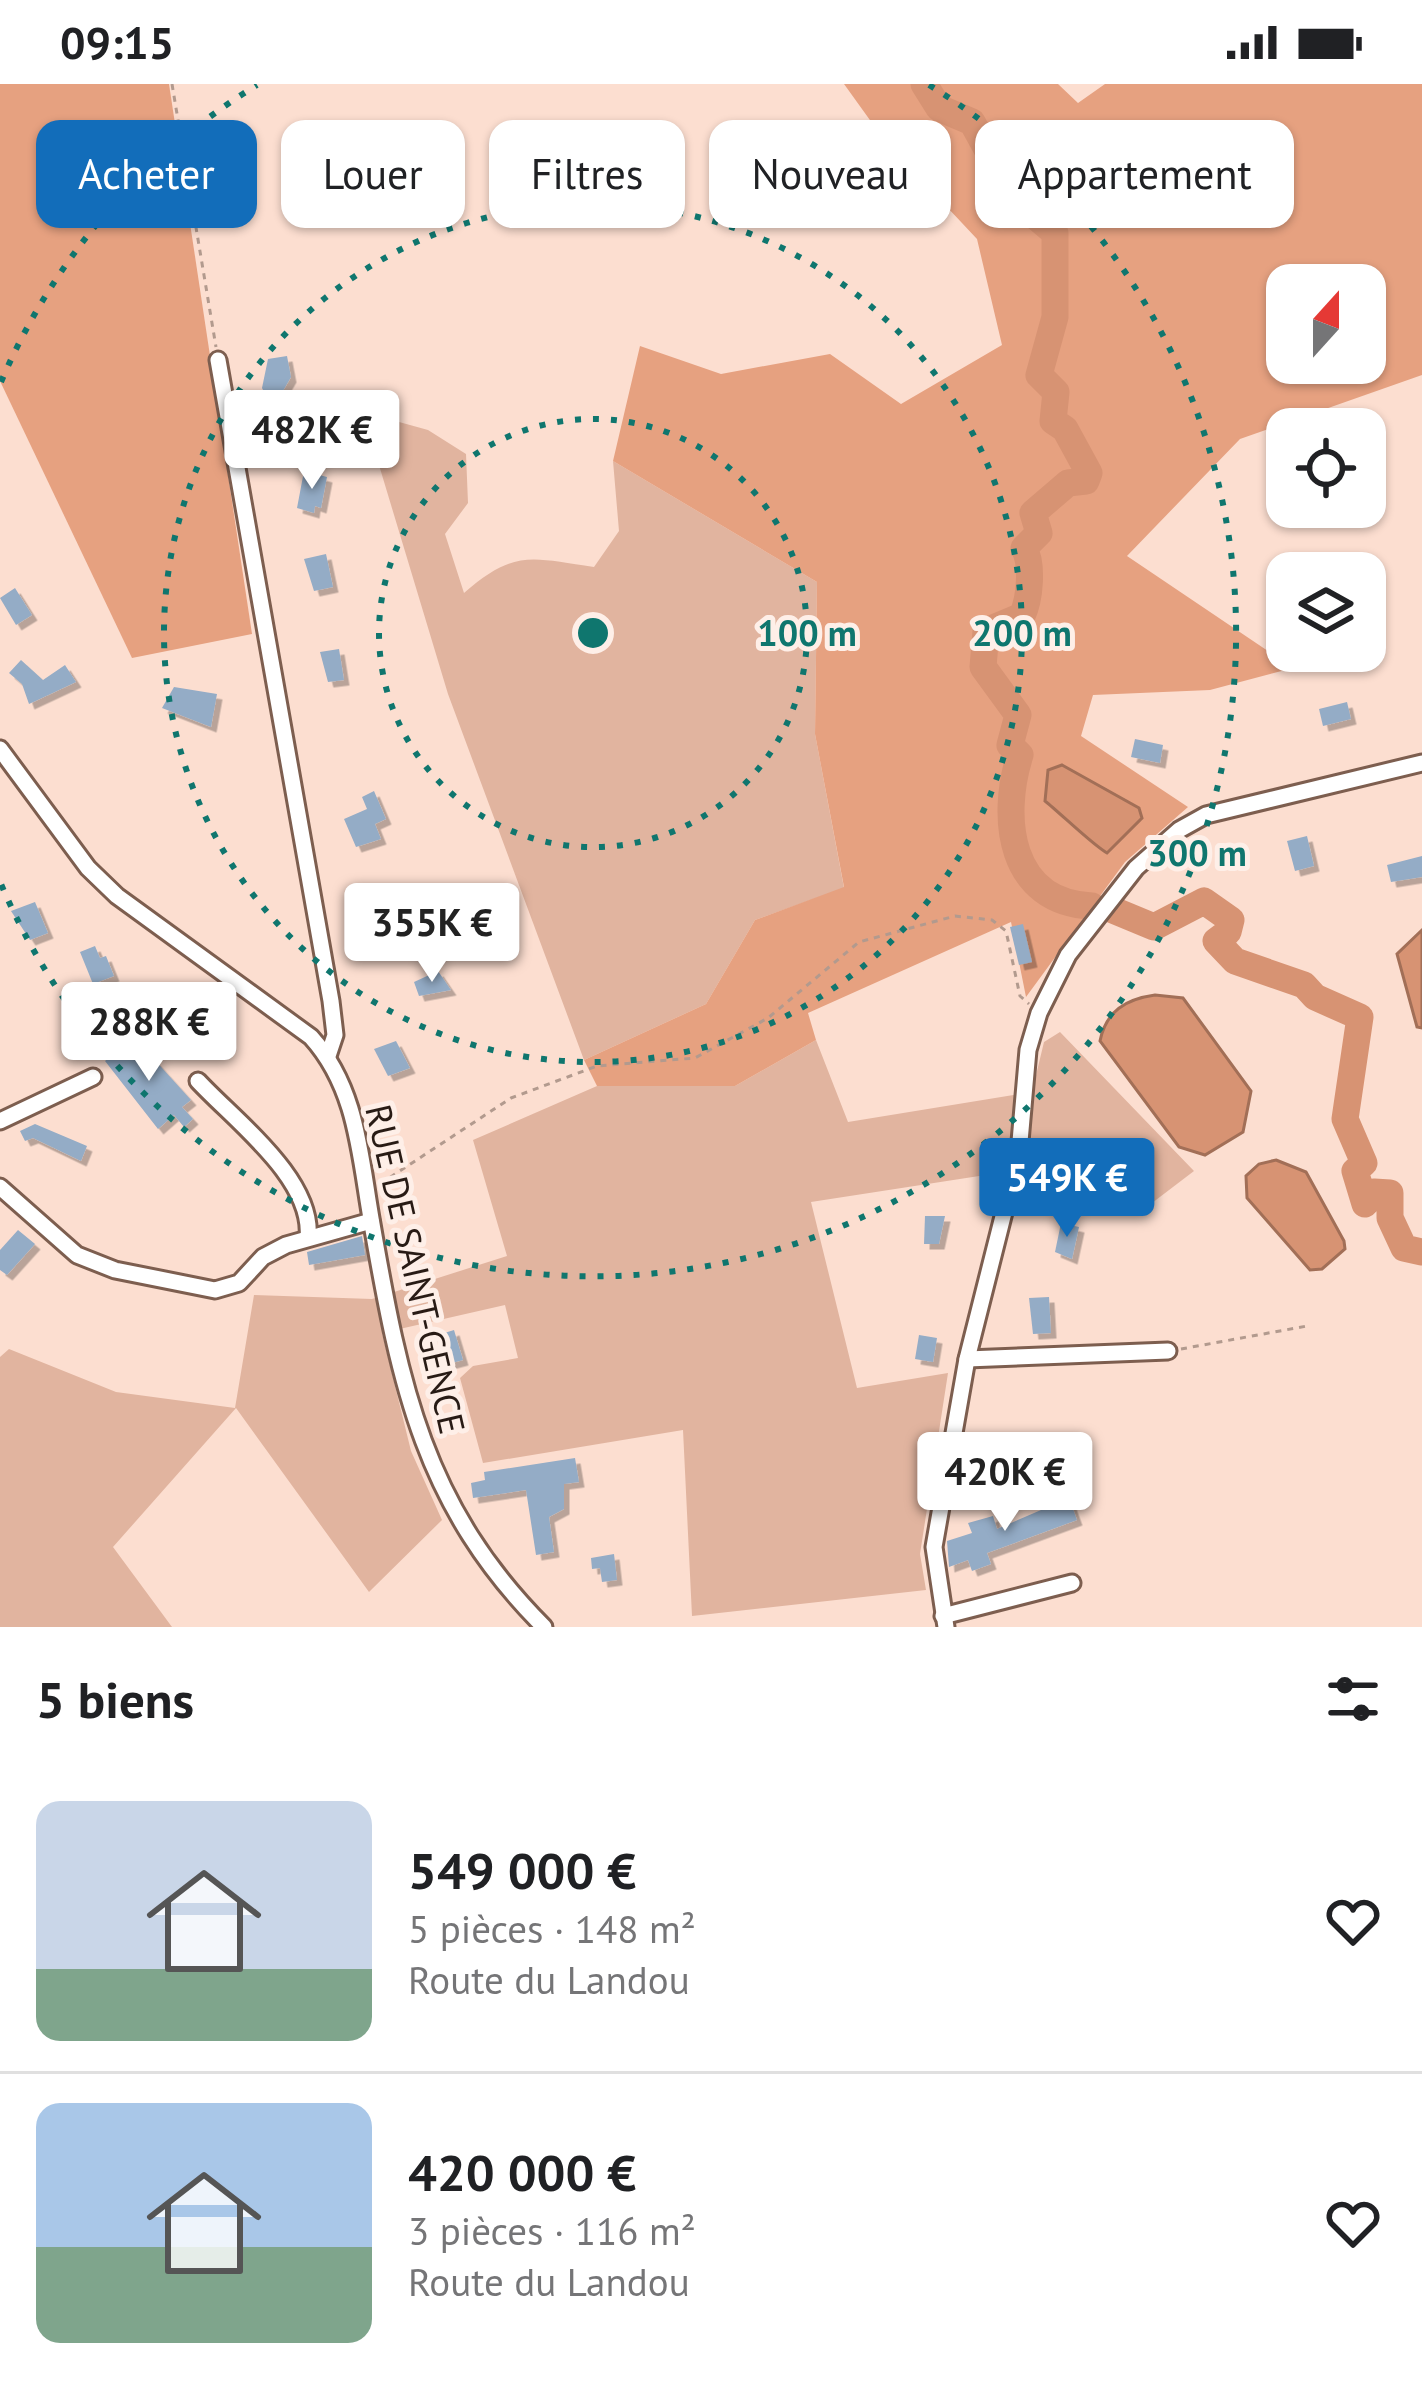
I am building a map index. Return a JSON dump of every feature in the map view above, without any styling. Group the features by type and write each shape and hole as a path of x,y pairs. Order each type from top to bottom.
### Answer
{"street":[{"path":"218,360 331,1001 335,1035 328,1057"},
{"name":"RUE DE SAINT-GENCE","path":"0,749 88,868 117,896 311,1037 328,1057 350,1105 404,1380 435,1478 479,1552 539,1625"},
{"path":"1072,1583 945,1622 934,1547 967,1359 1019,1154 1028,1050 1040,1013 1069,955 1110,899 1179,830 1206,815 1422,763"},
{"path":"0,1121 93,1077"},
{"path":"198,1081 238,1124 265,1142 310,1220 308,1238"},
{"path":"0,1187 76,1255 115,1270 215,1290 238,1282 263,1257 308,1238 371,1221"},
{"path":"967,1359 1168,1351"}],"path":[{"path":"172,84 218,360"},
{"path":"368,1192 511,1098 597,1066 695,1058 768,1018 859,942 936,921 955,916 992,920 1006,931 1020,996 1040,1013"},
{"path":"1168,1351 1307,1326"}],"shaded area":[{"path":"0,84 169,84 174,120 36,120 36,228 191,228 252,634 132,658 0,381"},
{"path":"844,84 1058,84 1078,103 1105,84 1422,84 1422,375 1328,408 1266,408 1266,430 1240,439 1127,556 1266,650 1266,672 1278,672 1210,690 1093,695 1081,736 1188,807 1125,862 1026,997 1011,922 808,1013 816,1040 735,1086 597,1086 584,1060 706,1004 755,920 844,887 815,734 817,582 613,461 640,346 721,374 830,354 901,404 1002,345 977,239 951,211 951,120 870,120"},
{"path":"363,412 428,430 466,454 468,503 445,534 464,593 497,569 524,560 594,567 619,531 613,461 817,582 815,734 844,888 755,920 706,1004 584,1060 448,694"},
{"path":"1062,765 1139,808 1142,818 1107,853 1045,801 1048,770"},
{"path":"1422,930 1422,1028 1417,1027 1397,954"},
{"path":"1155,995 1183,998 1251,1091 1243,1132 1205,1155 1179,1147 1100,1041 1119,1008"},
{"path":"1060,1032 1194,1171 1152,1203 1019,1202 1025,1169 811,1202 857,1388 948,1373 920,1554 926,1590 692,1616 683,1430 483,1463 460,1378 473,1366 518,1358 505,1305 382,1333 411,1451 442,1520 369,1592 236,1408 113,1547 172,1627 0,1627 0,1357 9,1349 116,1392 235,1408 254,1295 372,1299 507,1256 473,1140 597,1086 735,1086 816,1040 848,1122 1032,1092 1044,1042"},
{"path":"1276,1160 1306,1172 1344,1241 1345,1249 1322,1269 1310,1270 1247,1198 1246,1176 1259,1164"}],"building":[{"path":"287,356 291,377 280,396 268,400 262,388 268,359"},
{"path":"304,471 327,477 321,508 315,506 314,513 297,508"},
{"path":"326,554 333,587 314,591 304,559"},
{"path":"15,588 32,615 16,625 0,598"},
{"path":"339,649 344,680 328,682 320,652"},
{"path":"21,660 43,680 65,665 76,682 29,704 22,684 9,673"},
{"path":"174,687 217,694 211,727 162,708"},
{"path":"1347,702 1351,719 1323,726 1319,709"},
{"path":"1135,739 1163,745 1160,763 1131,757"},
{"path":"374,791 386,819 375,824 381,839 356,847 344,819 367,809 362,797"},
{"path":"1307,836 1314,866 1295,871 1287,841"},
{"path":"1422,856 1422,877 1391,882 1387,865"},
{"path":"35,902 48,933 30,940 11,911"},
{"path":"1023,924 1032,962 1019,965 1010,927"},
{"path":"95,946 100,958 106,956 114,976 93,984 80,952"},
{"path":"438,971 451,990 419,996 414,982"},
{"path":"133,1036 191,1100 182,1107 193,1119 184,1127 174,1115 158,1129 105,1061"},
{"path":"396,1041 410,1068 388,1076 374,1049"},
{"path":"35,1124 87,1146 81,1161 33,1138 25,1141 20,1131"},
{"path":"925,1216 945,1216 939,1244 924,1244"},
{"path":"1061,1223 1079,1227 1072,1259 1055,1252"},
{"path":"18,1230 35,1244 7,1275 0,1270 0,1250"},
{"path":"362,1236 365,1255 309,1265 307,1252"},
{"path":"1049,1297 1051,1333 1033,1334 1029,1298"},
{"path":"454,1330 463,1360 448,1364 435,1336"},
{"path":"919,1335 937,1338 933,1362 915,1359"},
{"path":"575,1458 579,1482 564,1484 564,1509 549,1517 554,1552 536,1555 526,1490 473,1498 471,1483 485,1480 484,1472"},
{"path":"977,1472 994,1473 992,1501 977,1500"},
{"path":"1069,1498 1077,1520 987,1553 991,1564 972,1571 968,1560 949,1567 947,1541 972,1533 968,1523 993,1516 997,1529"},
{"path":"614,1554 617,1580 602,1582 600,1568 592,1569 591,1558"}],"waterway":[{"path":"924,84 939,108 972,122 988,151 1030,186 1036,217 1055,233 1055,317 1039,375 1056,392 1053,421 1065,429 1089,473 1086,481 1068,483 1033,513 1039,533 1024,548 1029,572 1025,609 1022,616 986,631 983,667 1018,715 1010,745 1020,755 1011,805 1017,853 1027,874 1043,890 1064,901 1092,906"},
{"path":"1113,910 1154,927 1204,901 1231,920 1228,932 1216,941 1235,961 1304,985 1315,997 1360,1017 1345,1119 1364,1163 1355,1171 1365,1204 1374,1192 1390,1193 1390,1218 1404,1248 1422,1252"}]}
